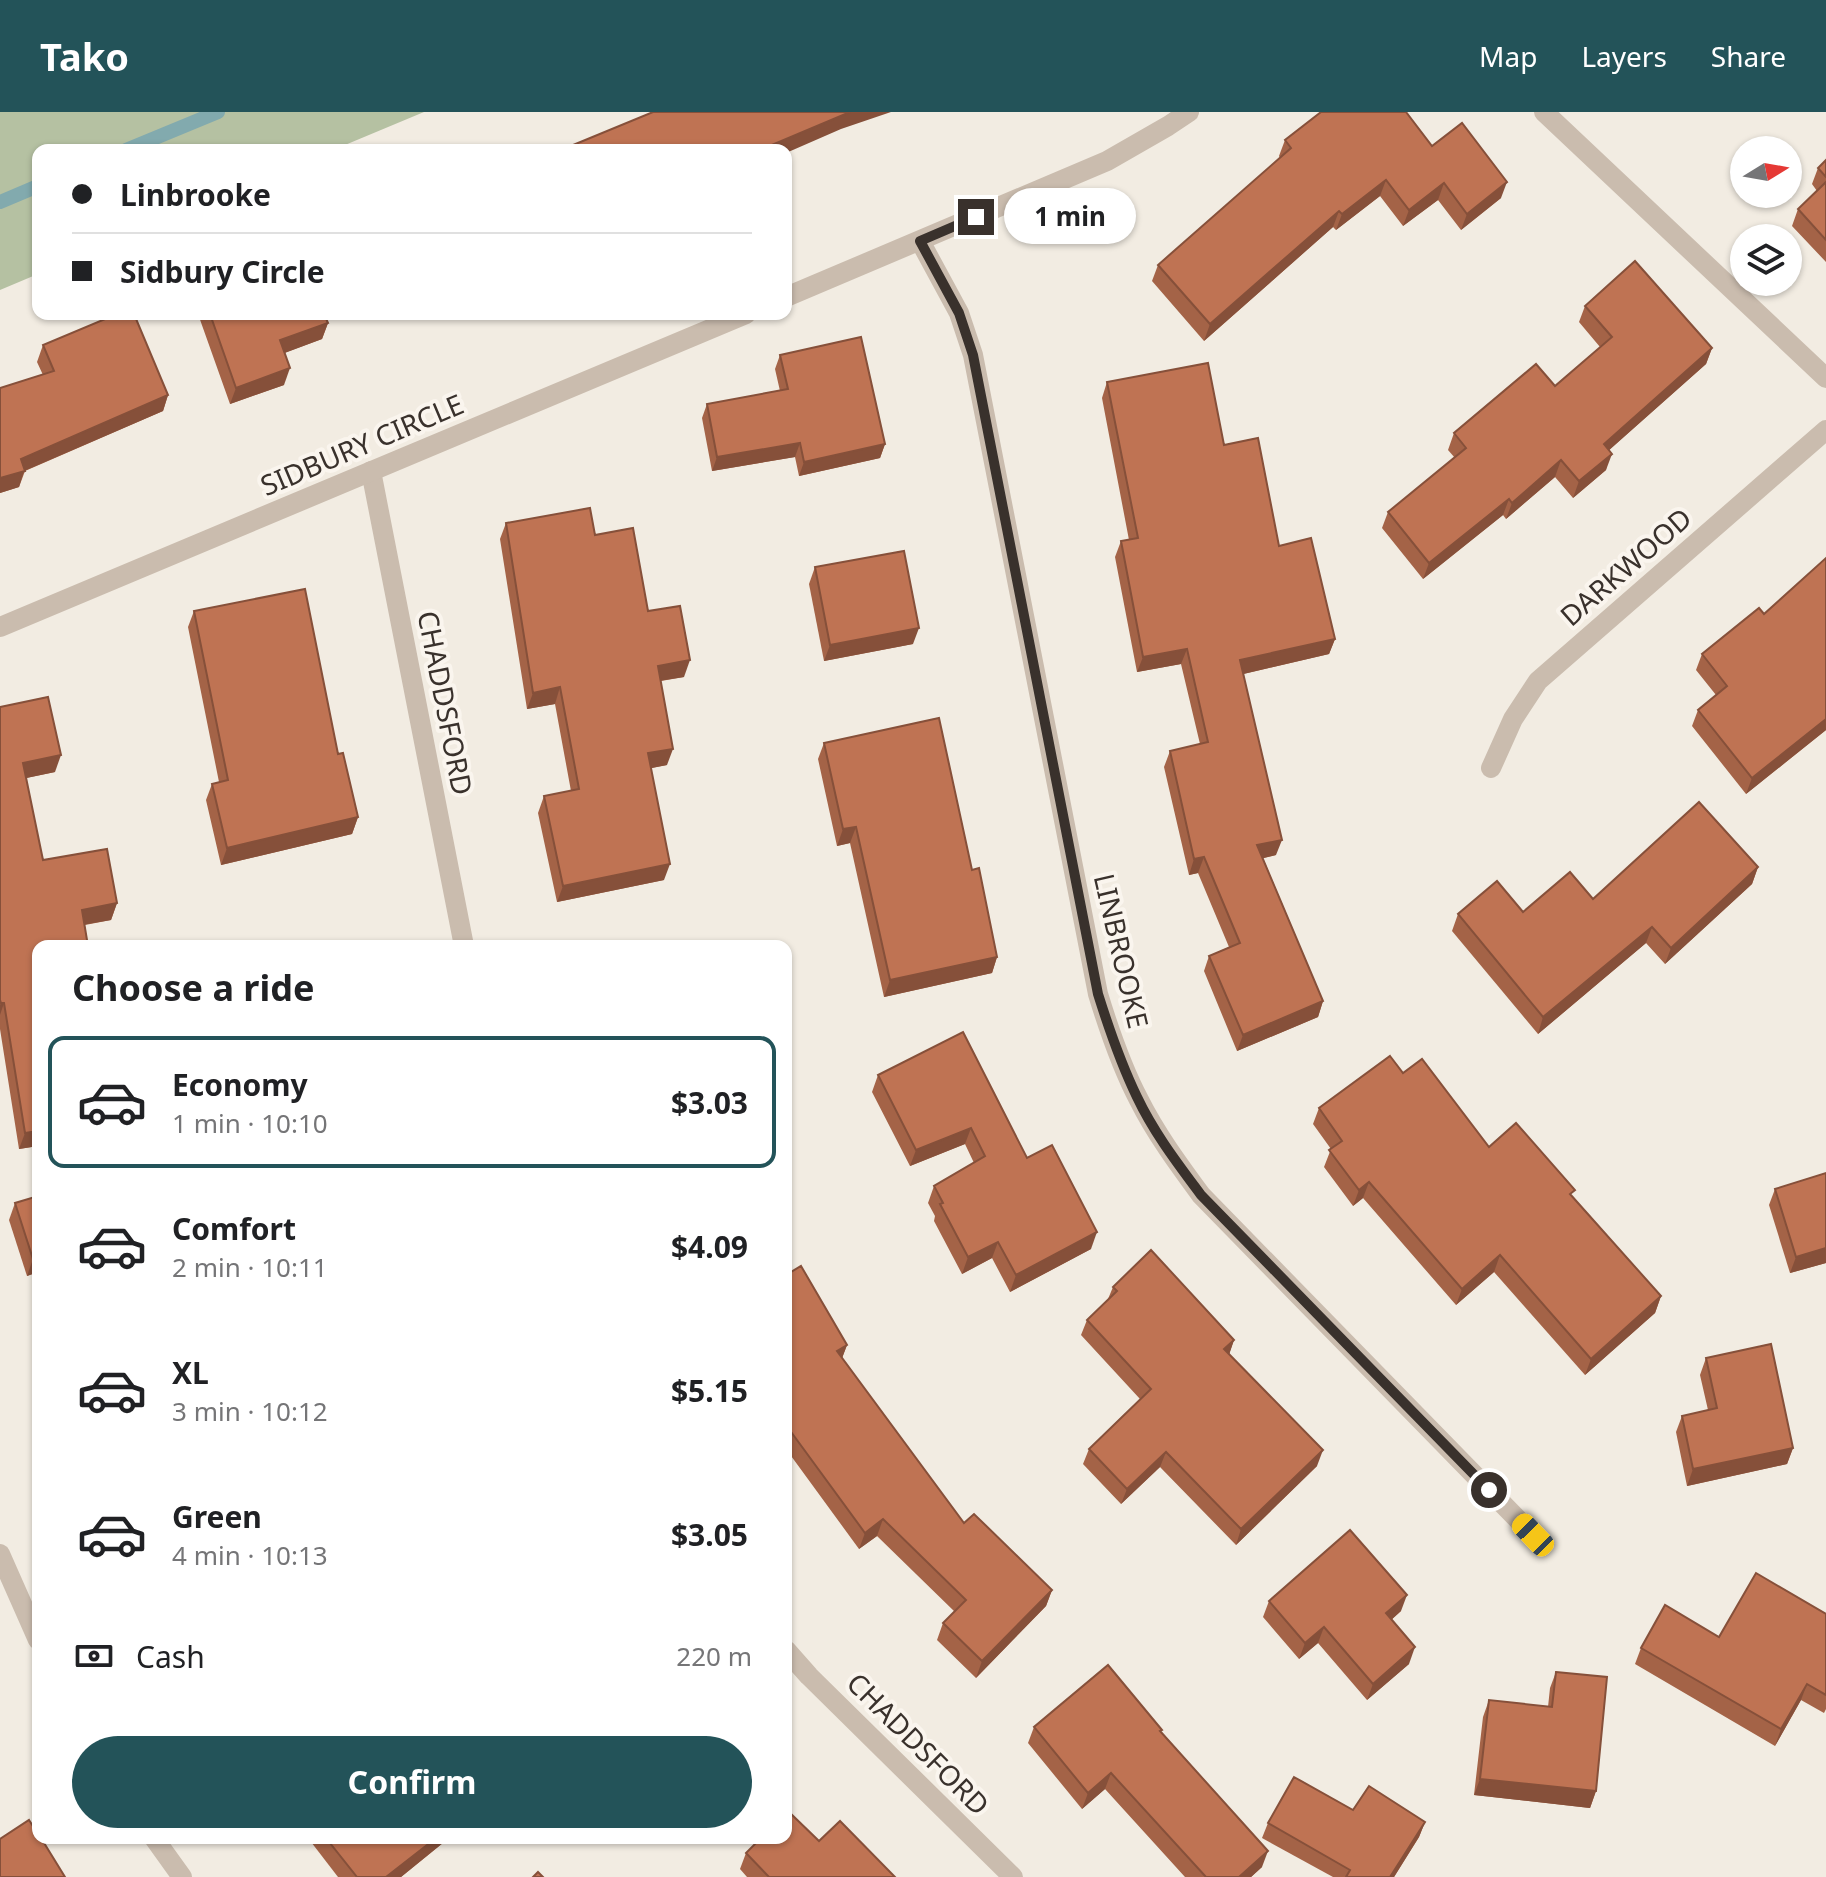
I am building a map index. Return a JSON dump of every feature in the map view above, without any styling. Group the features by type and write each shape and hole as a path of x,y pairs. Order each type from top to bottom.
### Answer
{"street":[{"path":"792,294 1107,161 1189,112"},
{"path":"1544,112 1826,378"},
{"name":"LINBROOKE","path":"920,241 959,313 973,355 1098,994 1115,1048 1138,1100 1201,1195 1533,1535"},
{"name":"SIDBURY CIRCLE","path":"0,627 732,320"},
{"name":"DARKWOOD","path":"1491,768 1513,719 1538,681 1826,430"},
{"name":"CHADDSFORD","path":"371,471 463,940"},
{"path":"0,1554 32,1626"},
{"name":"CHADDSFORD","path":"792,1657 1013,1877"},
{"path":"158,1844 182,1877"}],"green space":[{"path":"0,112 424,112 347,144 32,144 32,277 0,290"}],"building":[{"path":"653,112 850,112 774,144 576,144"},
{"path":"1321,112 1406,112 1432,146 1462,123 1507,182 1467,214 1444,183 1409,210 1386,180 1342,214 1339,211 1210,324 1158,265 1291,148 1285,140"},
{"path":"1826,160 1826,177 1818,168"},
{"path":"1826,182 1826,240 1798,209"},
{"path":"1635,261 1712,348 1604,444 1612,454 1579,481 1561,460 1512,503 1509,499 1429,563 1388,512 1466,448 1454,433 1536,364 1555,386 1612,337 1585,306"},
{"path":"103,320 137,320 168,395 21,459 25,471 0,478 0,388 54,371 43,345"},
{"path":"212,320 327,320 328,323 280,340 290,368 236,388"},
{"path":"861,337 885,444 804,462 800,443 717,457 707,404 788,389 780,355"},
{"path":"1208,363 1224,445 1258,438 1279,546 1311,538 1335,639 1240,660 1282,840 1257,845 1323,1001 1243,1035 1209,956 1240,943 1204,857 1194,859 1170,751 1208,742 1187,649 1143,657 1121,541 1138,538 1107,382"},
{"path":"590,508 595,535 633,528 648,611 680,606 690,660 658,666 673,749 648,753 670,864 563,886 544,796 579,789 560,687 533,693 506,523"},
{"path":"904,551 919,628 830,645 815,567"},
{"path":"1826,558 1826,719 1752,778 1698,710 1727,686 1702,654 1759,608 1764,614"},
{"path":"305,589 338,754 343,753 358,817 227,848 212,784 228,780 194,611"},
{"path":"48,697 61,755 23,763 43,860 107,849 117,903 82,910 87,940 32,940 32,1132 25,1133 4,1003 0,1000 0,707"},
{"path":"939,718 972,870 979,868 997,957 890,980 856,827 843,829 824,743"},
{"path":"1699,802 1758,867 1671,948 1652,927 1543,1017 1458,914 1497,881 1523,912 1570,872 1593,899"},
{"path":"963,1032 1027,1158 1052,1145 1097,1232 1016,1275 998,1242 968,1257 934,1186 985,1156 971,1128 916,1150 878,1075"},
{"path":"1390,1056 1403,1073 1422,1059 1489,1147 1516,1123 1575,1190 1570,1194 1661,1296 1591,1359 1500,1255 1462,1289 1369,1182 1359,1190 1329,1150 1342,1141 1319,1108"},
{"path":"1826,1173 1826,1248 1796,1257 1775,1189"},
{"path":"32,1198 32,1256 15,1203"},
{"path":"1151,1250 1234,1340 1224,1349 1323,1450 1241,1529 1166,1452 1127,1489 1089,1449 1151,1389 1087,1320 1117,1291 1113,1287"},
{"path":"801,1266 847,1345 837,1351 964,1523 974,1514 1052,1590 982,1661 943,1623 966,1600 883,1519 865,1533 792,1433 792,1271"},
{"path":"1771,1344 1793,1448 1693,1469 1682,1416 1717,1408 1706,1358"},
{"path":"1350,1530 1407,1595 1386,1613 1415,1647 1373,1684 1324,1627 1305,1643 1269,1601"},
{"path":"1756,1573 1826,1614 1826,1695 1807,1684 1781,1729 1641,1648 1665,1605 1719,1637"},
{"path":"1108,1665 1160,1731 1268,1851 1239,1877 1206,1877 1111,1773 1088,1793 1034,1727"},
{"path":"1556,1672 1607,1677 1596,1791 1480,1779 1489,1700 1552,1707"},
{"path":"1294,1777 1353,1810 1369,1786 1425,1822 1390,1877 1346,1877 1350,1870 1268,1823"},
{"path":"792,1815 819,1841 840,1821 895,1877 769,1877 746,1853 755,1844 792,1844"},
{"path":"29,1820 32,1844 45,1844 65,1877 0,1877 0,1839"},
{"path":"331,1844 428,1844 386,1877 357,1877"}],"waterway":[{"path":"141,144 218,112"},
{"path":"0,202 32,189"}],"route":[{"path":"976,217 920,241 959,313 973,355 1098,994 1115,1048 1138,1100 1201,1195 1489,1490"}]}
